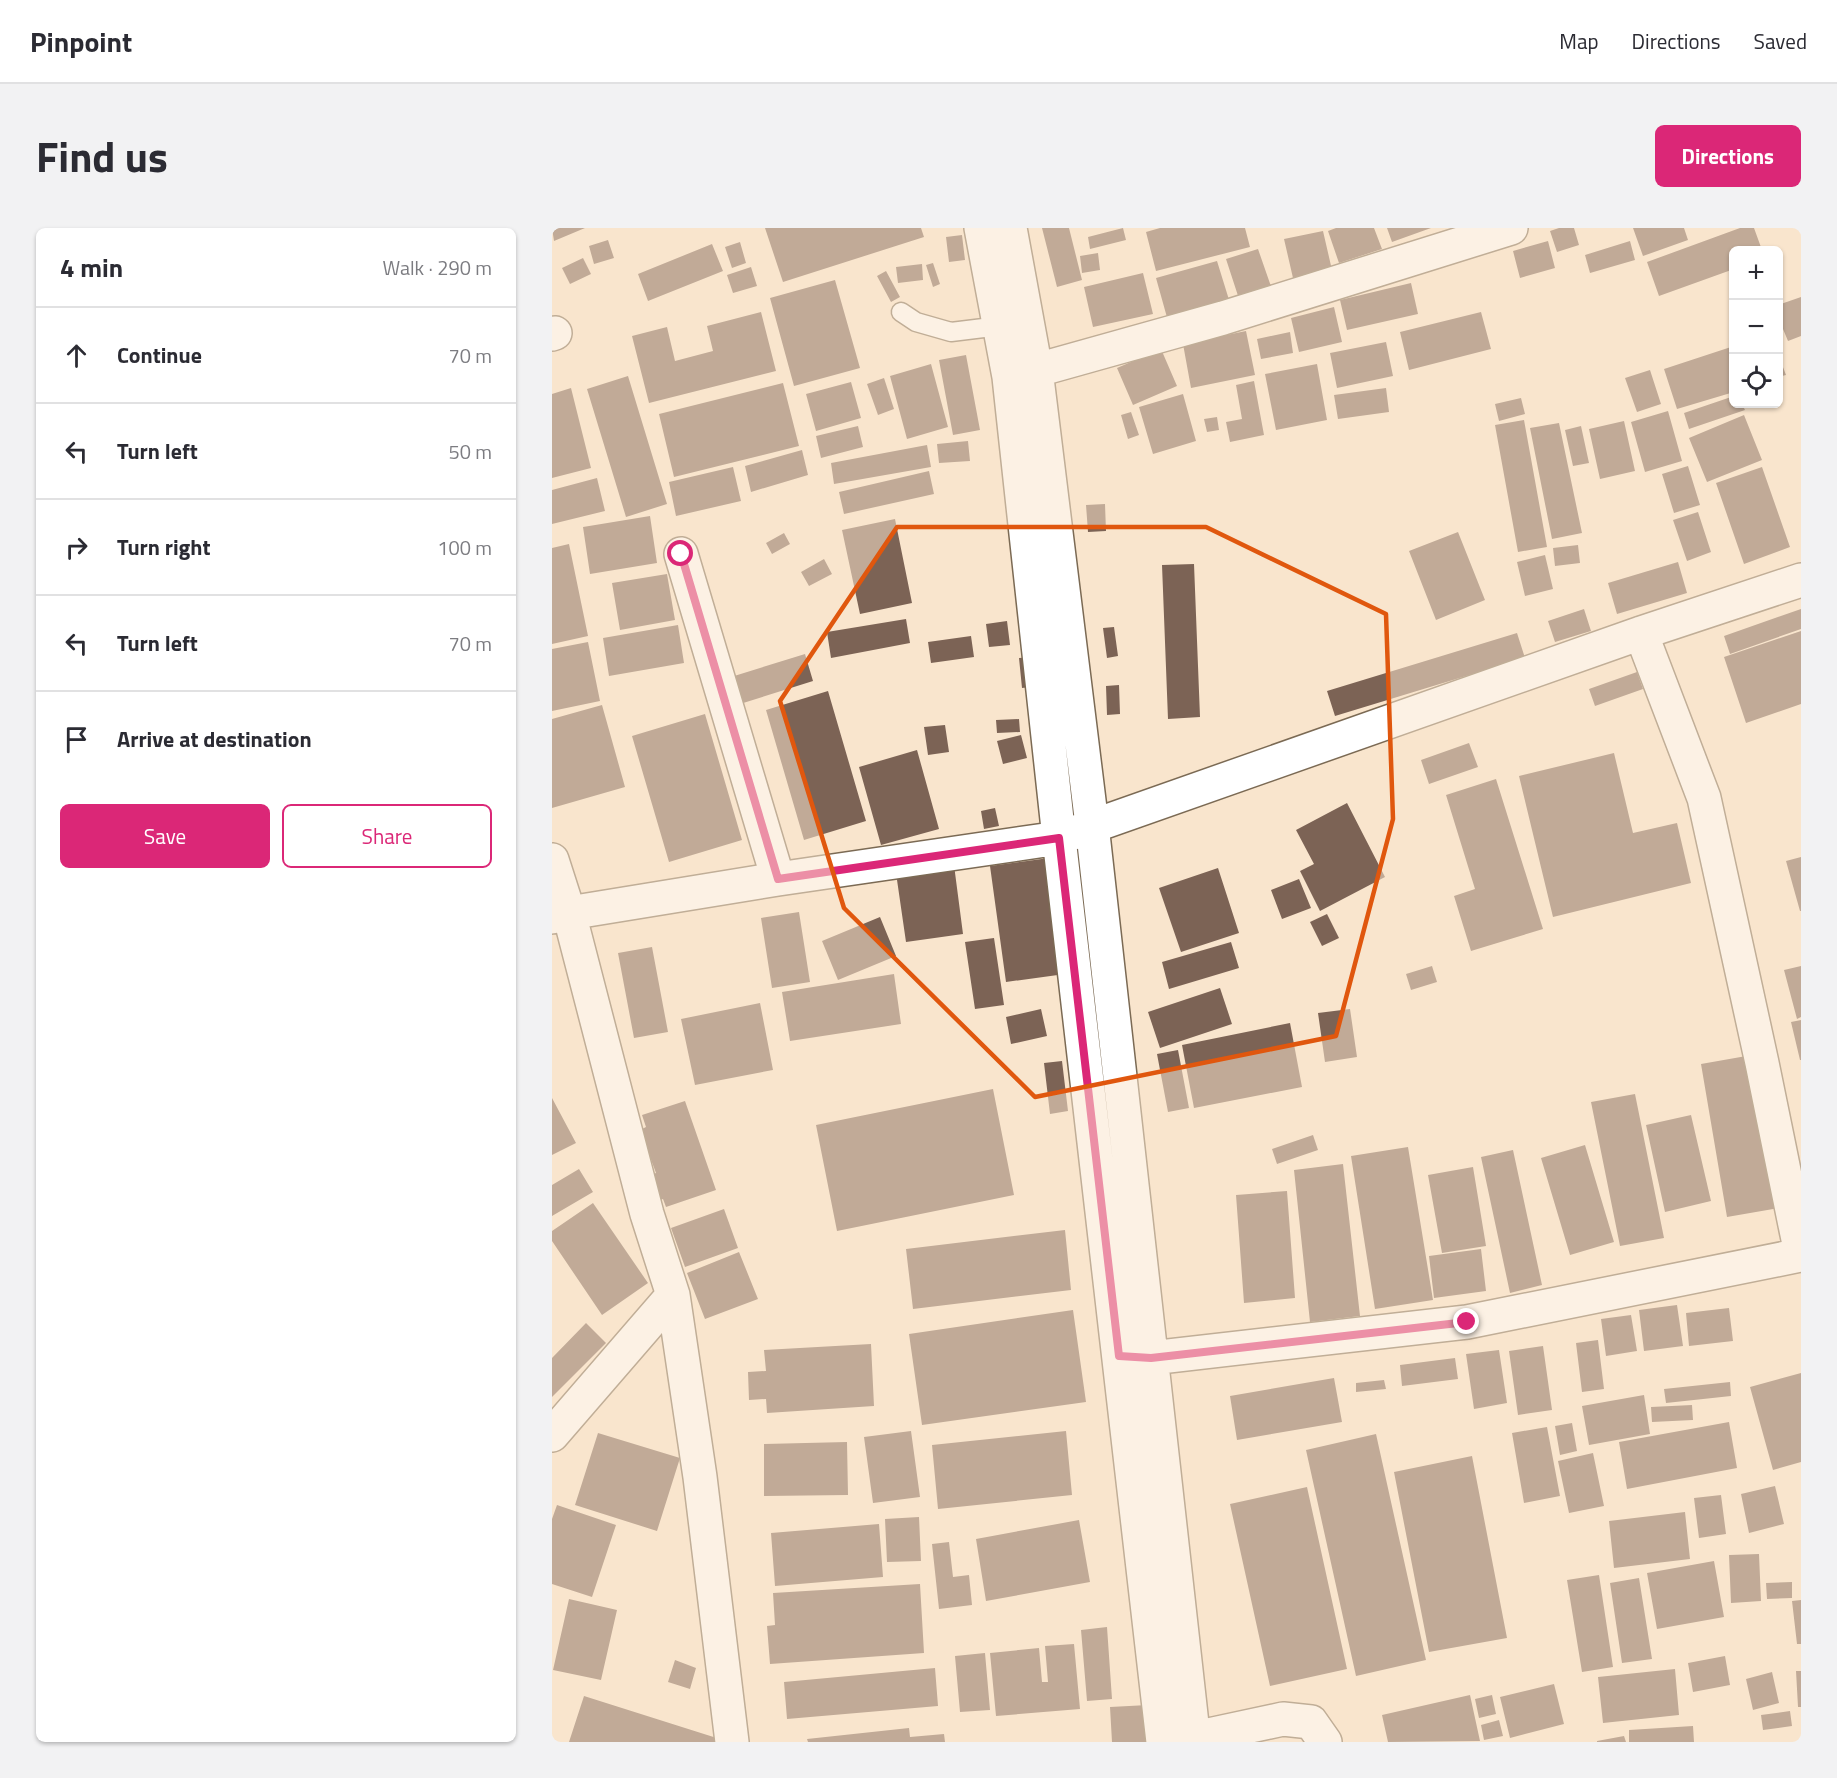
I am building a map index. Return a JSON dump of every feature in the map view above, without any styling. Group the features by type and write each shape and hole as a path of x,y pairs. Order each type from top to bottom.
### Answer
{"street":[{"path":"981,228 1000,326 1023,374 1092,825 1135,1357"},
{"path":"1010,228 1059,838 1135,1357 1182,1741 1283,1719 1311,1722 1325,1742"},
{"path":"1023,374 1223,318 1511,228"},
{"path":"681,554 778,879"},
{"path":"560,915 778,879 1059,838 1641,633 1801,580"},
{"path":"1135,1357 1467,1322 1801,1255 1760,1051 1704,798 1641,633"},
{"path":"552,860 560,915 647,1214 673,1295 700,1477 732,1742"},
{"path":"552,1435 673,1295"}],"lane":[{"path":"901,312 916,322 951,332 1000,326"}],"highlighted area":[{"path":"897,527 1206,527 1386,614 1393,819 1336,1036 1035,1097 844,908 780,701"}],"building":[{"path":"552,228 585,228 554,241"},
{"path":"765,228 921,228 924,237 783,282"},
{"path":"1042,228 1069,228 1082,280 1057,287"},
{"path":"1123,228 1126,240 1090,249 1088,237"},
{"path":"1160,228 1245,228 1250,247 1156,271 1146,232"},
{"path":"1336,228 1374,228 1382,249 1339,263 1328,231"},
{"path":"1387,228 1431,228 1392,242"},
{"path":"1559,228 1574,228 1579,245 1557,252 1550,231"},
{"path":"1633,228 1684,228 1688,240 1643,256"},
{"path":"1740,228 1754,228 1761,246 1729,246 1729,271 1659,296 1647,262"},
{"path":"1323,231 1332,270 1293,278 1284,239"},
{"path":"962,235 965,260 949,262 946,237"},
{"path":"608,240 614,258 594,264 589,246"},
{"path":"1548,241 1555,268 1520,278 1513,251"},
{"path":"1630,241 1635,260 1590,273 1585,255"},
{"path":"740,242 746,263 732,268 725,247"},
{"path":"712,244 723,271 648,301 638,274"},
{"path":"1258,249 1274,295 1241,305 1226,259"},
{"path":"1098,253 1100,270 1082,273 1080,256"},
{"path":"583,258 591,274 570,284 562,268"},
{"path":"1217,261 1230,303 1168,321 1156,278"},
{"path":"933,263 940,284 933,287 926,265"},
{"path":"922,264 923,280 898,283 896,267"},
{"path":"751,267 757,286 733,293 727,275"},
{"path":"886,271 900,297 891,302 877,276"},
{"path":"1143,273 1153,314 1093,327 1084,287"},
{"path":"835,280 860,368 794,386 770,298"},
{"path":"1411,283 1418,314 1347,330 1340,300"},
{"path":"1801,297 1801,336 1788,341 1783,329 1783,303"},
{"path":"1334,307 1342,342 1299,352 1291,318"},
{"path":"761,312 776,371 649,403 632,336 667,327 675,361 713,351 707,326"},
{"path":"1481,312 1491,349 1409,370 1400,332"},
{"path":"1246,331 1255,375 1191,388 1183,344"},
{"path":"1290,332 1293,353 1261,359 1257,339"},
{"path":"1386,342 1393,376 1337,388 1330,353"},
{"path":"1729,348 1729,393 1677,409 1664,369"},
{"path":"1161,349 1177,386 1133,405 1117,368"},
{"path":"966,355 980,430 953,435 939,360"},
{"path":"931,364 948,427 907,439 890,376"},
{"path":"1317,364 1327,420 1276,430 1265,374"},
{"path":"1650,370 1661,404 1637,412 1625,378"},
{"path":"628,376 667,504 626,517 587,389"},
{"path":"884,378 894,409 878,415 867,384"},
{"path":"1254,381 1264,435 1230,442 1226,422 1242,419 1236,385"},
{"path":"851,382 861,418 816,431 806,394"},
{"path":"783,383 799,446 674,477 659,414"},
{"path":"571,388 591,468 552,478 552,394"},
{"path":"1386,388 1389,412 1338,419 1334,395"},
{"path":"1183,394 1196,441 1153,454 1139,407"},
{"path":"1521,398 1525,414 1499,421 1495,404"},
{"path":"1729,398 1729,408 1744,408 1745,410 1689,429 1684,413"},
{"path":"1668,411 1682,461 1645,472 1631,422"},
{"path":"1131,412 1139,435 1128,439 1121,415"},
{"path":"1744,415 1762,460 1707,482 1689,438"},
{"path":"1217,417 1219,430 1207,432 1204,419"},
{"path":"1524,420 1547,547 1518,552 1495,425"},
{"path":"1624,421 1635,471 1600,479 1589,429"},
{"path":"1559,423 1582,533 1552,539 1530,428"},
{"path":"858,426 863,447 821,458 816,436"},
{"path":"1581,426 1589,463 1573,466 1565,430"},
{"path":"968,441 970,461 939,463 937,444"},
{"path":"927,445 931,467 834,484 831,463"},
{"path":"802,450 808,475 751,492 745,466"},
{"path":"1688,466 1700,505 1674,513 1662,474"},
{"path":"733,467 741,501 676,516 669,482"},
{"path":"1762,467 1790,547 1744,564 1716,483"},
{"path":"929,471 934,494 844,514 839,492"},
{"path":"597,478 605,511 552,524 552,490"},
{"path":"1105,504 1106,531 1088,532 1086,505"},
{"path":"1698,512 1711,552 1687,561 1673,520"},
{"path":"650,516 657,563 590,574 583,527"},
{"path":"895,519 912,603 860,614 842,530"},
{"path":"1458,532 1485,600 1436,620 1409,551"},
{"path":"784,533 790,544 772,554 766,543"},
{"path":"569,544 588,636 552,644 552,548"},
{"path":"1578,545 1580,563 1555,566 1553,548"},
{"path":"1545,555 1553,589 1525,596 1517,562"},
{"path":"824,559 832,574 809,586 801,572"},
{"path":"1678,562 1687,593 1617,614 1608,583"},
{"path":"1194,564 1200,717 1168,719 1162,565"},
{"path":"667,574 675,620 620,630 612,583"},
{"path":"1584,609 1591,631 1555,642 1548,621"},
{"path":"1801,609 1801,629 1730,654 1724,636"},
{"path":"906,619 910,643 831,658 827,632"},
{"path":"1007,621 1010,645 989,647 986,624"},
{"path":"678,625 684,663 609,676 603,638"},
{"path":"1114,627 1118,656 1107,658 1103,628"},
{"path":"1801,631 1801,704 1746,723 1724,657"},
{"path":"1517,633 1525,658 1335,716 1327,691"},
{"path":"971,636 974,657 931,663 928,642"},
{"path":"588,642 600,701 552,711 552,649"},
{"path":"805,654 813,681 740,704 731,677"},
{"path":"1036,657 1039,686 1022,688 1019,658"},
{"path":"1637,672 1643,689 1595,706 1589,689"},
{"path":"1119,685 1120,714 1107,715 1106,686"},
{"path":"828,691 866,821 804,840 766,710"},
{"path":"602,705 625,787 552,808 552,719"},
{"path":"705,714 742,840 669,862 632,736"},
{"path":"1019,719 1020,732 997,733 996,720"},
{"path":"945,725 949,752 928,755 924,727"},
{"path":"1021,735 1027,758 1003,764 997,741"},
{"path":"1469,743 1478,767 1429,784 1421,760"},
{"path":"917,750 939,829 881,845 859,767"},
{"path":"1614,753 1633,833 1677,823 1691,883 1553,917 1519,776"},
{"path":"1496,779 1543,929 1471,951 1454,896 1475,889 1446,795"},
{"path":"1347,803 1385,877 1320,911 1300,871 1314,864 1296,830"},
{"path":"995,808 999,826 984,829 981,811"},
{"path":"1801,857 1801,911 1800,911 1786,861"},
{"path":"1049,858 1065,974 1006,982 990,866"},
{"path":"954,865 963,934 906,942 896,873"},
{"path":"1218,868 1239,933 1181,952 1159,888"},
{"path":"1299,879 1311,908 1282,919 1271,890"},
{"path":"799,912 810,982 772,988 761,918"},
{"path":"1327,914 1339,938 1322,946 1310,922"},
{"path":"880,917 896,956 838,980 822,941"},
{"path":"994,938 1004,1005 975,1009 965,942"},
{"path":"1231,942 1239,968 1169,989 1162,962"},
{"path":"652,947 668,1032 634,1038 618,953"},
{"path":"1432,966 1437,982 1411,990 1406,974"},
{"path":"1801,966 1801,1017 1797,1019 1784,970"},
{"path":"894,974 901,1024 790,1041 782,992"},
{"path":"1220,988 1232,1024 1160,1048 1148,1012"},
{"path":"760,1003 773,1070 695,1085 681,1019"},
{"path":"1041,1009 1047,1036 1011,1044 1006,1017"},
{"path":"1350,1009 1357,1057 1325,1062 1318,1013"},
{"path":"1801,1020 1801,1060 1800,1060 1791,1022"},
{"path":"1290,1023 1302,1087 1194,1108 1182,1045"},
{"path":"1178,1050 1189,1108 1168,1112 1157,1054"},
{"path":"1752,1055 1779,1208 1727,1217 1701,1064"},
{"path":"1062,1061 1068,1111 1050,1114 1044,1063"},
{"path":"993,1089 1014,1195 837,1231 816,1125"},
{"path":"1635,1094 1664,1238 1620,1246 1591,1102"},
{"path":"552,1098 576,1143 552,1155"},
{"path":"685,1101 716,1190 666,1207 663,1199 660,1200 651,1175 656,1173 640,1130 646,1127 642,1115"},
{"path":"1691,1115 1711,1201 1665,1212 1646,1125"},
{"path":"1313,1135 1318,1150 1277,1164 1272,1149"},
{"path":"1585,1145 1614,1242 1570,1255 1541,1158"},
{"path":"1408,1147 1433,1300 1375,1309 1351,1156"},
{"path":"1513,1150 1542,1285 1510,1293 1481,1157"},
{"path":"1343,1164 1360,1316 1310,1322 1294,1170"},
{"path":"1473,1167 1486,1246 1442,1253 1428,1175"},
{"path":"579,1169 593,1192 552,1216 552,1185"},
{"path":"1287,1191 1295,1298 1244,1303 1236,1195"},
{"path":"593,1203 648,1283 602,1315 552,1241 552,1231"},
{"path":"724,1209 738,1248 685,1267 671,1228"},
{"path":"1065,1230 1071,1290 913,1309 906,1249"},
{"path":"1481,1249 1486,1291 1434,1298 1429,1256"},
{"path":"739,1252 758,1299 705,1319 687,1273"},
{"path":"1677,1305 1683,1346 1644,1351 1639,1310"},
{"path":"1729,1308 1733,1341 1689,1346 1686,1313"},
{"path":"1073,1310 1086,1402 922,1425 909,1334"},
{"path":"1631,1315 1637,1351 1606,1356 1601,1319"},
{"path":"586,1323 606,1343 552,1397 552,1358"},
{"path":"1598,1340 1604,1389 1582,1392 1576,1343"},
{"path":"871,1344 874,1406 767,1413 766,1399 749,1400 748,1372 766,1371 764,1350"},
{"path":"1543,1346 1552,1410 1518,1415 1509,1351"},
{"path":"1499,1350 1507,1403 1474,1409 1466,1354"},
{"path":"1455,1358 1458,1379 1402,1386 1400,1365"},
{"path":"1801,1373 1801,1462 1773,1470 1750,1387"},
{"path":"1334,1378 1342,1422 1237,1440 1230,1396"},
{"path":"1384,1380 1386,1389 1356,1392 1356,1383"},
{"path":"1730,1382 1731,1396 1666,1403 1664,1389"},
{"path":"1644,1395 1650,1434 1589,1445 1582,1406"},
{"path":"1692,1405 1693,1420 1652,1422 1651,1407"},
{"path":"1729,1422 1737,1468 1627,1489 1619,1442"},
{"path":"1572,1423 1577,1451 1560,1455 1555,1426"},
{"path":"1547,1427 1560,1496 1524,1503 1512,1433"},
{"path":"911,1431 920,1497 873,1503 864,1437"},
{"path":"1066,1431 1072,1495 938,1509 932,1445"},
{"path":"598,1433 680,1458 657,1531 575,1505"},
{"path":"1376,1434 1426,1660 1356,1676 1306,1450"},
{"path":"847,1442 848,1495 764,1496 764,1444"},
{"path":"1593,1453 1604,1506 1569,1513 1558,1461"},
{"path":"1472,1456 1507,1638 1429,1652 1394,1472"},
{"path":"1775,1486 1784,1524 1749,1533 1741,1494"},
{"path":"1307,1487 1347,1669 1270,1686 1230,1504"},
{"path":"1721,1495 1726,1534 1699,1538 1694,1498"},
{"path":"557,1505 616,1525 592,1597 552,1584 552,1519"},
{"path":"1685,1512 1690,1559 1614,1568 1609,1521"},
{"path":"919,1517 921,1561 887,1562 885,1519"},
{"path":"1079,1520 1090,1582 986,1601 976,1539"},
{"path":"879,1524 883,1577 775,1586 771,1533"},
{"path":"949,1542 953,1577 969,1575 972,1605 939,1609 932,1544"},
{"path":"1759,1554 1761,1601 1731,1603 1729,1555"},
{"path":"1714,1561 1724,1617 1657,1629 1647,1573"},
{"path":"1599,1575 1613,1667 1582,1672 1567,1580"},
{"path":"1639,1578 1652,1659 1622,1663 1610,1583"},
{"path":"1792,1582 1792,1598 1767,1599 1766,1583"},
{"path":"920,1584 924,1653 770,1664 767,1626 775,1625 773,1593"},
{"path":"569,1599 617,1610 601,1680 553,1670"},
{"path":"1801,1600 1801,1644 1797,1644 1792,1601"},
{"path":"1107,1627 1112,1699 1087,1701 1081,1630"},
{"path":"1074,1644 1080,1709 996,1716 990,1653 1039,1648 1042,1682 1048,1682 1045,1646"},
{"path":"985,1653 990,1710 960,1712 955,1656"},
{"path":"1725,1656 1730,1685 1693,1692 1688,1663"},
{"path":"675,1660 696,1668 690,1689 668,1682"},
{"path":"935,1668 938,1706 787,1719 784,1682"},
{"path":"1675,1669 1679,1715 1603,1723 1598,1677"},
{"path":"1796,1671 1801,1671 1801,1707 1798,1707"},
{"path":"1772,1672 1779,1703 1753,1710 1746,1679"},
{"path":"1554,1684 1564,1724 1510,1738 1500,1697"},
{"path":"1470,1695 1480,1741 1388,1742 1382,1715"},
{"path":"1492,1695 1496,1714 1479,1718 1475,1699"},
{"path":"584,1696 723,1740 723,1742 569,1742"},
{"path":"1148,1705 1150,1742 1112,1742 1110,1707"},
{"path":"1790,1711 1792,1726 1763,1730 1761,1715"},
{"path":"1499,1720 1503,1736 1484,1740 1481,1725"},
{"path":"1693,1726 1694,1742 1629,1742 1629,1730"},
{"path":"909,1728 910,1737 944,1734 945,1742 808,1742 807,1739"},
{"path":"1624,1736 1626,1742 1597,1742 1597,1741"}],"route":[{"path":"681,554 778,879 1059,838 1119,1356 1151,1358 1467,1322"}]}
